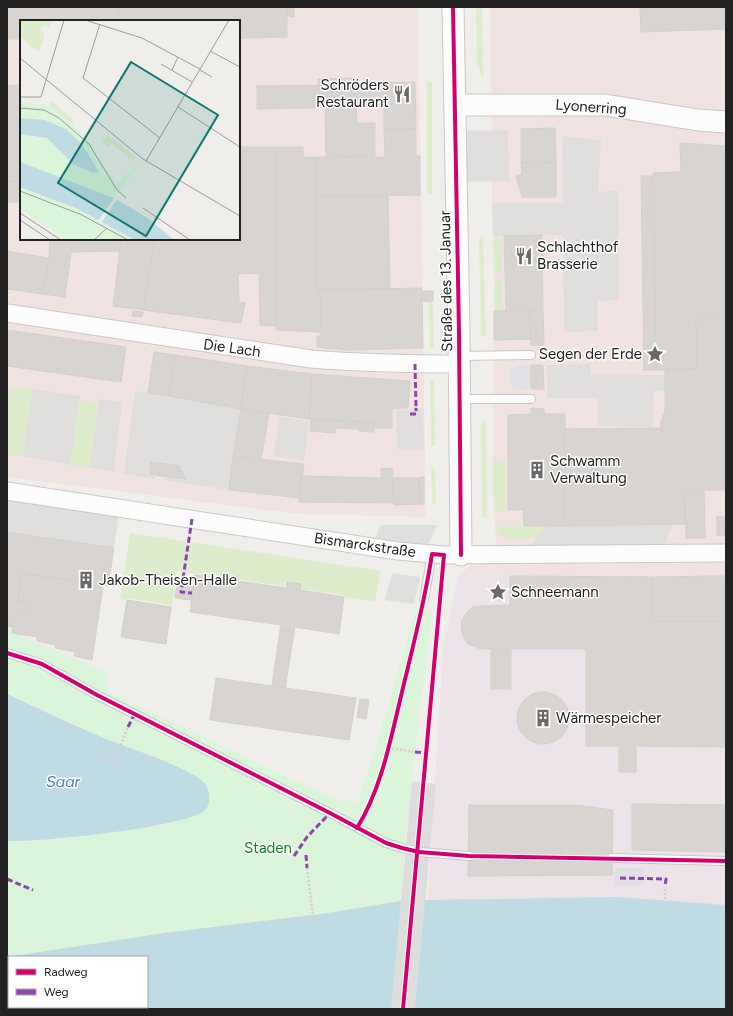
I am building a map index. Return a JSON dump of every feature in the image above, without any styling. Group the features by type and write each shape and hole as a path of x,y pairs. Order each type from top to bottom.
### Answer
{"street":[{"name":"Straße des 13. Januar","path":"453,7 461,555"},
{"name":"Lyonerring","path":"455,106 605,105 698,120 726,122"},
{"name":"Die Lach","path":"7,313 311,359 400,364 459,360"},
{"name":"Bismarckstraße","path":"7,491 432,554 726,553"}],"lane":[{"path":"459,360 531,355"},
{"path":"459,399 531,399"},
{"path":"424,600 432,554"},
{"path":"7,653 42,664 97,695 386,843 420,852 469,856"},
{"path":"612,858 726,861"}],"path":[{"path":"114,760 128,728"},
{"path":"388,748 415,752"},
{"path":"102,754 125,764"},
{"path":"307,868 312,915"},
{"path":"664,899 665,887"}],"shaded area":[{"path":"7,7 418,7 426,517 298,514 7,477"},
{"path":"491,7 726,7 726,905 618,897 428,900 443,651 458,576 496,543 493,462 494,272 492,203"},
{"path":"508,130 509,181 456,182 455,131"},
{"path":"562,136 601,140 598,192 618,191 619,300 598,301 598,331 564,332 563,235 493,236 492,203 563,203"},
{"path":"590,364 591,375 665,375 665,391 654,391 653,427 598,426 598,398 547,398 547,365"},
{"path":"518,365 531,365 531,389 519,389 511,385 508,377 511,369"},
{"path":"33,389 80,396 70,465 23,456"},
{"path":"135,391 178,397 241,409 229,490 166,480 166,478 155,476 155,479 124,474"},
{"path":"99,399 122,402 114,472 90,468"},
{"path":"423,409 424,449 397,449 396,410"},
{"path":"280,417 309,421 304,460 273,456"},
{"path":"7,491 120,507 114,548 7,532"},
{"path":"673,524 660,554 525,555 545,526"},
{"path":"380,525 437,525 424,554 373,546"},
{"path":"392,573 420,577 414,604 385,600"},
{"path":"458,576 726,576 726,905 618,897 428,900 443,651"},
{"path":"614,868 646,868 643,874 649,874 640,887 614,887"}],"green space":[{"path":"476,7 482,7 483,78 477,64"},
{"path":"427,82 432,82 432,194 427,194"},
{"path":"483,235 486,338 481,334 479,238"},
{"path":"493,238 502,238 502,271 494,272"},
{"path":"494,279 502,279 502,311 494,311"},
{"path":"429,302 433,302 434,348 430,350"},
{"path":"430,379 434,379 435,446 431,446"},
{"path":"10,386 33,389 23,456 7,454 7,408"},
{"path":"80,401 98,403 90,468 70,465"},
{"path":"486,420 487,518 482,518 481,425"},
{"path":"493,462 505,462 506,510 494,511"},
{"path":"431,468 435,468 436,504 432,504"},
{"path":"545,526 537,538 519,539 506,538 498,532 497,527"},
{"path":"130,533 381,571 375,602 344,597 344,595 301,589 302,584 286,581 284,586 177,571 172,605 127,598 127,600 120,599"},
{"name":"Staden","path":"416,609 432,612 412,781 400,901 321,914 171,932 7,957 7,841 22,842 52,840 129,830 164,760 106,739 7,694 7,626 14,627 13,633 108,673 106,691 337,800 357,802 376,747"}],"water":[{"name":"Saar","path":"7,694 94,734 164,761 200,779 208,790 208,806 195,816 144,828 47,839 7,841"},
{"path":"618,897 726,905 726,1009 7,1009 7,957 8,1008 148,1008 148,956 14,956 171,932 321,914 400,901"}],"pier":[{"path":"412,781 436,784 415,1009 391,1009"}],"building":[{"path":"7,7 118,7 119,20 20,20 20,39 7,39"},
{"path":"118,7 287,7 287,37 240,38 240,20 119,20"},
{"path":"287,7 294,7 294,17 287,16"},
{"path":"640,7 726,7 726,29 641,32"},
{"path":"354,78 354,85 318,86 318,79"},
{"path":"415,82 416,129 384,130 384,83"},
{"path":"384,84 384,107 365,107 365,85"},
{"path":"20,85 20,182 7,182 7,86"},
{"path":"365,85 365,107 257,109 257,86"},
{"path":"356,107 357,123 375,123 375,156 326,157 325,108"},
{"path":"555,128 556,162 521,163 521,129"},
{"path":"416,129 416,156 420,156 420,195 316,196 315,157 385,157 384,130"},
{"path":"680,143 726,146 726,317 696,317 697,369 656,370 653,173 681,172"},
{"path":"240,147 275,147 276,326 260,325 259,273 238,274 239,302 245,303 241,323 143,310 154,240 240,240"},
{"path":"275,147 303,147 303,157 315,157 317,296 321,296 321,332 276,330"},
{"path":"556,162 556,197 522,197 516,176 522,174 521,163"},
{"path":"641,176 653,176 656,370 644,370"},
{"path":"7,182 20,182 20,202 7,202"},
{"path":"316,196 388,196 390,289 317,290"},
{"name":"Schlachthof Brasserie","path":"542,235 543,310 506,311 504,236"},
{"path":"50,240 73,240 65,297 43,294 49,258"},
{"path":"73,240 121,240 119,251 71,252"},
{"path":"102,240 154,240 102,241"},
{"path":"121,240 154,240 143,310 113,306"},
{"path":"7,251 49,258 43,294 7,289"},
{"path":"422,288 423,348 345,350 317,347 317,336 321,336 321,296 317,296 317,290"},
{"path":"422,291 433,291 433,301 422,302"},
{"path":"530,310 531,339 494,340 494,311"},
{"path":"530,310 543,310 544,345 531,345"},
{"path":"133,311 143,312 142,317 132,316"},
{"path":"696,317 726,317 726,490 685,490 685,524 565,526 565,429 661,428 661,421 665,412 665,370 697,369"},
{"path":"7,330 126,347 121,382 7,366"},
{"path":"154,352 175,355 169,396 148,393"},
{"path":"175,355 247,366 241,409 169,396"},
{"path":"531,365 543,365 544,389 531,389"},
{"path":"247,366 312,374 309,419 241,409"},
{"path":"312,374 410,381 408,408 392,408 392,428 374,428 374,423 309,419"},
{"name":"Schwamm Verwaltung","path":"531,408 544,409 544,414 565,414 565,526 524,526 523,510 508,510 508,415 531,414"},
{"path":"241,409 269,413 261,459 233,456"},
{"path":"311,419 374,423 374,432 359,431 359,429 335,428 335,433 310,431"},
{"path":"233,456 304,464 300,498 229,490"},
{"path":"151,462 179,466 186,479 150,474"},
{"path":"392,468 393,503 299,502 302,476 381,478 381,469"},
{"path":"424,477 424,504 420,504 419,478"},
{"path":"393,478 419,478 420,504 394,505"},
{"path":"685,490 704,490 705,538 686,538"},
{"path":"717,517 726,517 726,535 717,535"},
{"name":"Jakob-Theisen-Halle","path":"7,532 114,548 108,586 22,573 18,601 23,601 26,609 20,615 15,615 14,627 7,626"},
{"path":"22,573 103,586 92,660 74,656 75,652 55,648 56,645 37,641 37,637 12,633 15,615 20,615 26,609 23,601 18,601"},
{"path":"195,575 286,588 287,582 301,584 300,590 344,597 339,634 295,627 294,632 280,630 281,625 190,612"},
{"path":"510,576 652,577 653,621 726,621 726,747 636,746 636,772 619,772 619,746 586,746 586,649 481,649 468,644 464,638 461,628 462,620 467,612 473,607 510,605"},
{"path":"726,576 726,621 653,621 652,577"},
{"path":"177,584 193,587 191,600 175,598"},
{"path":"127,600 171,607 166,644 121,637"},
{"path":"280,630 294,632 285,689 272,686"},
{"path":"491,650 511,650 511,689 491,689"},
{"path":"216,678 356,698 349,740 210,720"},
{"name":"Wärmespeicher","path":"538,692 548,692 562,699 569,713 569,723 562,737 548,744 538,744 528,740 521,733 517,723 517,713 521,703 528,696"},
{"path":"360,699 369,700 366,719 357,717"},
{"path":"632,804 726,805 726,852 632,850"},
{"path":"469,805 575,805 613,810 612,875 468,876"}],"marked path":[{"path":"415,364 416,406"},
{"path":"410,414 416,414 416,408"},
{"path":"192,519 181,592 192,593"},
{"path":"128,727 135,713"},
{"path":"415,752 427,753"},
{"path":"294,856 307,837 330,813"},
{"path":"306,855 307,868"},
{"path":"620,878 666,879 665,887"},
{"path":"7,879 33,890"}],"cycle path":[{"path":"453,7 459,333 461,555"},
{"path":"357,828 366,813 385,762 426,589 432,554 444,555 403,1009"},
{"path":"7,653 42,664 97,695 386,843 402,848 419,852 469,856 726,861"}],"place":[{"name":"Schröders Restaurant","path":"402,94"},
{"name":"Schlachthof Brasserie","path":"524,256"},
{"name":"Segen der Erde","path":"655,354"},
{"name":"Schwamm Verwaltung","path":"537,470"},
{"name":"Jakob-Theisen-Halle","path":"86,580"},
{"name":"Schneemann","path":"498,592"},
{"name":"Wärmespeicher","path":"543,718"}]}
